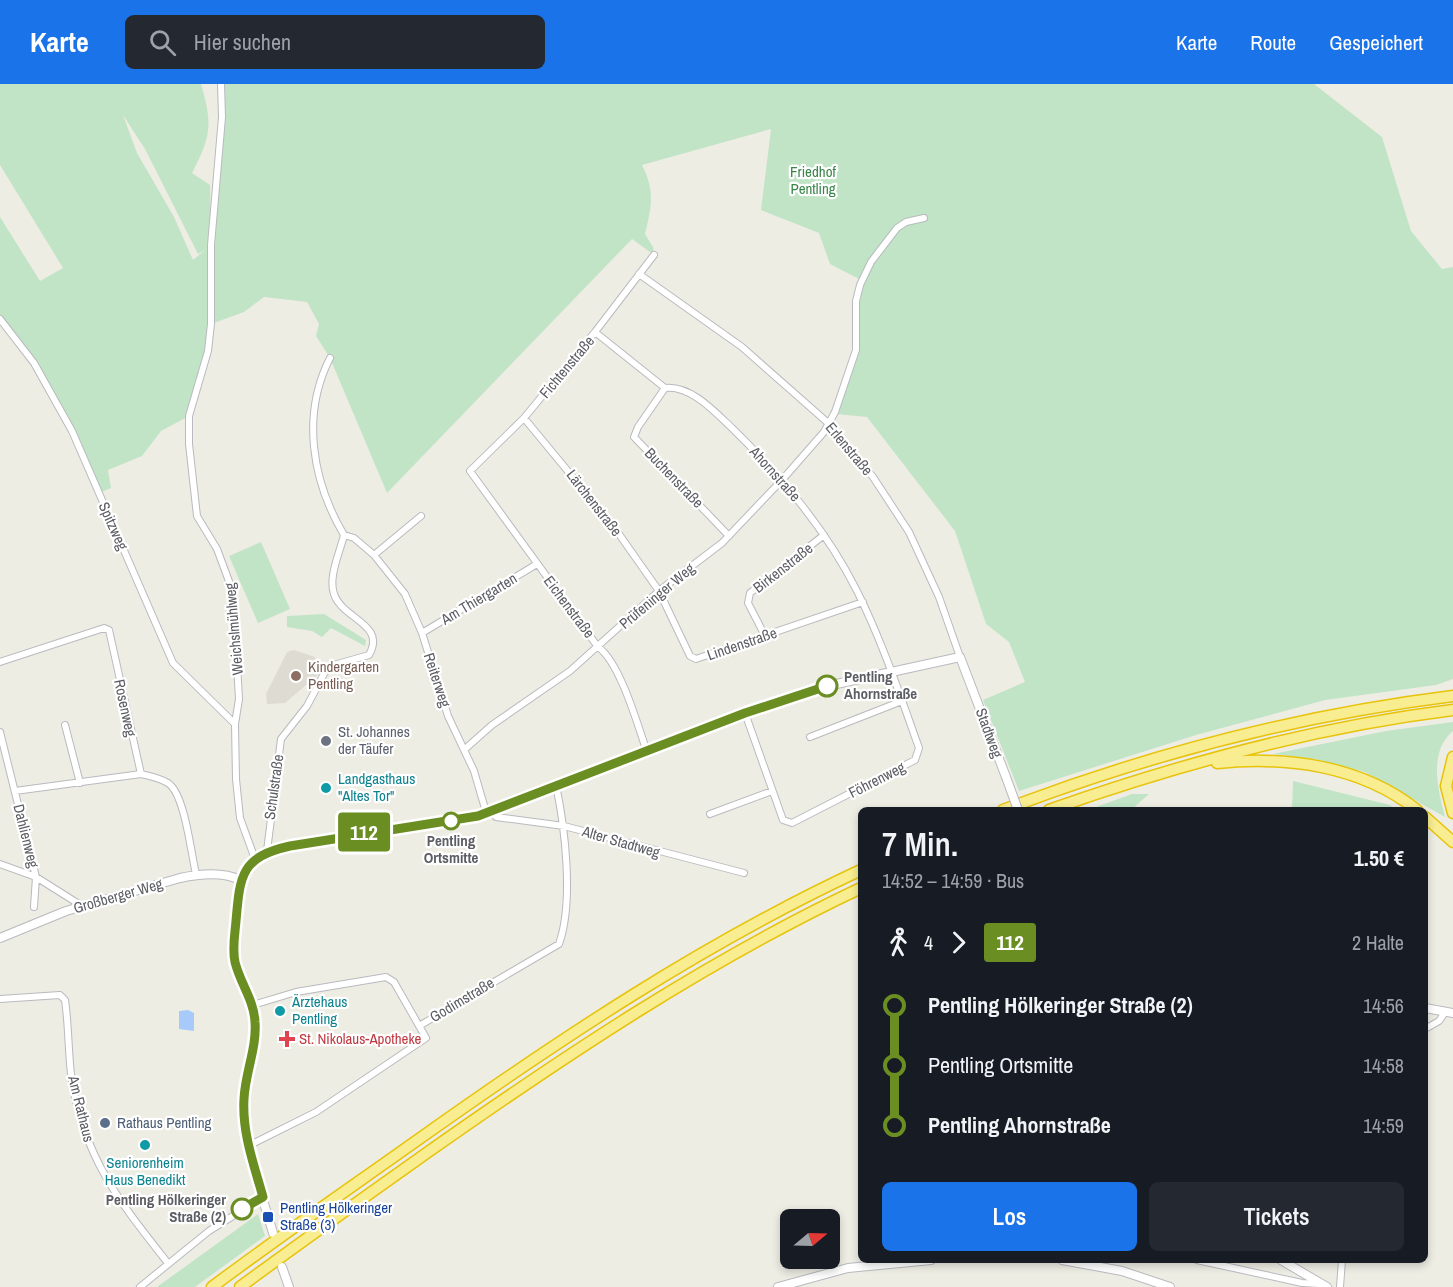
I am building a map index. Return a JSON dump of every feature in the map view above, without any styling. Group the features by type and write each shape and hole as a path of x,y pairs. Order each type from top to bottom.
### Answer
{"highway":[{"path":"1433,699 1453,689"},
{"path":"1012,807 1146,762 1209,744 1337,715 1453,696"},
{"path":"1058,807 1180,767 1288,740 1453,710"},
{"path":"1453,757 1446,786 1453,813"},
{"path":"1180,767 1262,760 1305,763 1359,779 1412,807"},
{"path":"1428,820 1453,842"},
{"path":"212,1287 496,1085 606,1011 720,944 858,872"},
{"path":"240,1287 505,1098 610,1029 773,932 858,890"}],"street":[{"name":"Weichslmühlweg","path":"221,84 222,117 211,245 211,324 208,351 189,416 189,444 197,516 217,549 233,592 239,699 235,724 235,771 240,818 255,859"},
{"name":"Prüfeninger Weg","path":"465,749 492,724 570,671 659,591 729,536 824,432 827,422 835,412 855,350 858,334 856,301 864,276 881,247 897,228 906,222 924,218"},
{"name":"Fichtenstraße","path":"470,471 524,418 595,333 654,255"},
{"name":"Erlenstraße","path":"639,274 742,347 827,422 873,477 909,532 939,597 960,657"},
{"name":"Spitzweg","path":"0,318 34,363 72,431 173,663 235,724"},
{"name":"Ahornstraße","path":"595,333 665,388 673,387 692,394 724,420 782,480 824,535 863,602 892,672"},
{"path":"330,358 315,398 313,443 316,465 336,521 344,535"},
{"name":"Buchenstraße","path":"665,388 638,427 634,437 729,536"},
{"name":"Lärchenstraße","path":"524,418 614,527 659,591"},
{"name":"Eichenstraße","path":"470,471 598,647 608,653 632,707 647,752"},
{"path":"374,555 421,516"},
{"name":"Reiterweg","path":"344,535 354,538 374,555 405,594 422,633 448,716 465,749 486,812"},
{"name":"Schulstraße","path":"267,851 281,739 307,706 325,672 334,665 369,655 374,647 374,636 368,627 342,608 334,597 332,586 344,535"},
{"name":"Birkenstraße","path":"765,636 748,603 750,593 824,535"},
{"name":"Am Thiergarten","path":"422,633 537,564"},
{"name":"Lindenstraße","path":"659,591 690,656 696,659 863,602"},
{"name":"Rosenweg","path":"0,662 104,628 109,630 141,774"},
{"path":"273,1233 248,1146 243,1118 244,1097 255,1036 253,1005 235,960 234,947 240,880 255,859 267,851 360,833 462,820 809,690 960,657"},
{"name":"Stadtweg","path":"960,657 1017,807"},
{"name":"Föhrenweg","path":"745,713 783,820 792,823 915,760 919,748 892,672"},
{"path":"810,737 902,701"},
{"path":"65,725 80,783"},
{"name":"Dahlienweg","path":"0,732 36,877 34,907"},
{"path":"15,791 141,774 170,784 179,796 196,874"},
{"name":"Godimstraße","path":"248,1146 316,1113 426,1038 419,1026 559,944 564,928 564,826 556,785"},
{"path":"710,814 772,791"},
{"name":"Alter Stadtweg","path":"496,817 564,826 744,873"},
{"path":"0,864 36,877 82,906"},
{"name":"Großberger Weg","path":"0,938 82,906 196,874 231,875 240,880"},
{"path":"253,1005 296,992 387,977 394,982 419,1026"},
{"name":"Am Rathaus","path":"0,999 60,995 65,1000 72,1082 88,1144 112,1191 167,1262"},
{"path":"1428,1008 1449,1012"},
{"path":"1428,1027 1449,1012"},
{"path":"140,1287 167,1262 228,1218 263,1197"},
{"path":"778,1287 848,1269 903,1263"},
{"path":"1078,1263 1122,1271 1170,1287"},
{"path":"1211,1263 1323,1286"},
{"path":"1286,1263 1323,1286"},
{"path":"1340,1287 1342,1263"},
{"path":"282,1267 289,1287"}],"shaded area":[{"name":"Kindergarten Pentling","path":"294,650 315,657 319,674 285,703 267,704 266,694 287,652"}],"green space":[{"name":"Friedhof Pentling","path":"0,84 201,84 207,110 208,130 203,149 192,173 210,185 211,236 221,84 1314,84 1382,137 1411,231 1442,269 1453,267 1453,679 1436,685 1325,700 1196,735 1019,791 983,700 1025,682 1009,642 986,624 955,531 867,417 836,414 827,422 856,343 855,303 859,279 830,264 819,233 761,210 771,129 642,165 651,191 645,234 653,247 654,255 632,239 387,493 330,358 316,336 319,324 307,302 264,297 244,312 211,324 208,351 189,416 161,431 142,456 108,470 111,488 99,493 72,431 34,363 0,319 0,217 40,281 63,268 0,165","holes":["123,115 145,149 198,254 205,250 193,260 174,217 137,153"]},
{"path":"261,542 290,609 258,623 229,556"},
{"path":"324,614 366,640 365,646 331,628 322,637 312,631 287,627 287,616"},
{"path":"1453,722 1453,731 1445,740 1438,760 1438,783 1445,817 1365,772 1315,759 1273,754 1386,731"},
{"path":"1293,781 1392,807 1292,807"},
{"path":"1132,794 1149,794 1134,807 1096,807"},
{"path":"258,1214 265,1236 195,1287 157,1287"}],"water":[{"path":"188,1010 194,1013 194,1031 179,1029 179,1011"}],"bus line":[{"name":"112","path":"242,1209 263,1197 248,1146 243,1118 255,1022 253,1005 238,972 234,947 240,880 255,859 267,851 290,846 360,833 478,816 745,713 809,690 827,686"}],"place":[{"name":"Kindergarten Pentling","path":"296,676"},
{"name":"Pentling Ahornstraße","path":"827,686"},
{"name":"St. Johannes der Täufer","path":"326,741"},
{"name":"Landgasthaus \"Altes Tor\"","path":"326,788"},
{"name":"Pentling Ortsmitte","path":"451,821"},
{"name":"Ärztehaus Pentling","path":"280,1011"},
{"name":"St. Nikolaus-Apotheke","path":"287,1039"},
{"name":"Rathaus Pentling","path":"105,1123"},
{"name":"Seniorenheim Haus Benedikt","path":"145,1145"},
{"name":"Pentling Hölkeringer Straße (2)","path":"242,1209"},
{"name":"Pentling Hölkeringer Straße (3)","path":"268,1217"}]}
